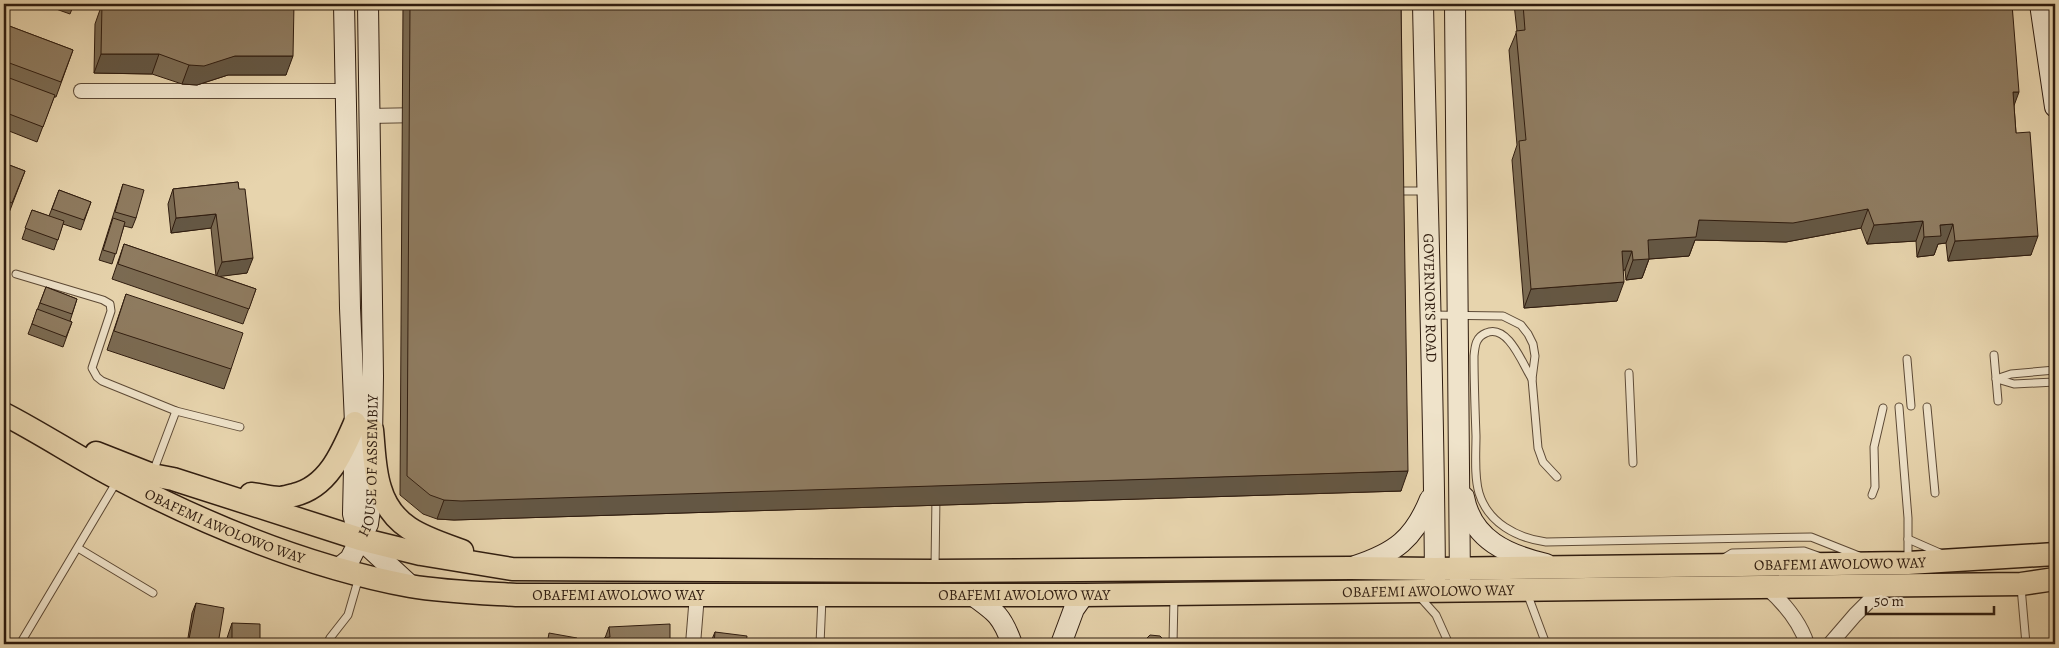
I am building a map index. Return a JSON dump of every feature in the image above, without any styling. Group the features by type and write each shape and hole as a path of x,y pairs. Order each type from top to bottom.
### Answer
{"main road":[{"name":"OBAFEMI AWOLOWO WAY","path":"4,414 118,479 218,527 330,567 411,586 467,592 516,595 1084,595 1460,592 1886,584 2021,584 2055,579"},
{"name":"OBAFEMI AWOLOWO WAY","path":"27,426 163,477 360,539 421,554 512,570 1434,569 1908,563 2055,554"},
{"path":"163,477 199,478 248,493 280,498 302,493 319,483 363,427"},
{"path":"363,427 379,487 388,509 404,526 424,538 512,570"}],"street":[{"name":"HOUSE OF ASSEMBLY","path":"344,4 350,308 363,427"},
{"name":"HOUSE OF ASSEMBLY","path":"360,539 353,514 363,427 373,376 368,4"},
{"name":"GOVERNOR'S ROAD","path":"1423,4 1434,490 1434,569 1425,592"},
{"name":"GOVERNOR'S ROAD","path":"1456,4 1460,592"},
{"path":"2040,4 2055,106"},
{"path":"81,91 346,91"},
{"path":"369,116 432,115"},
{"path":"1458,471 1465,504 1474,524 1488,540 1500,548 1524,558 1558,566"},
{"path":"1351,568 1385,555 1405,540 1422,519 1434,490"},
{"path":"349,571 350,559 360,539 411,586"},
{"path":"1830,644 1855,614 1886,584"},
{"path":"1766,586 1782,601 1807,644"},
{"path":"693,644 697,595"},
{"path":"972,595 995,611 1004,622 1012,644"},
{"path":"1061,644 1074,609 1084,595"}],"lane":[{"path":"1386,190 1426,190"},
{"path":"16,274 103,300 110,304 111,311 92,368 97,377 102,381 176,411 240,427"},
{"path":"1431,315 1496,315 1521,325 1533,344 1535,356 1532,380 1538,448 1543,462 1557,477"},
{"path":"1532,380 1510,340 1495,331 1489,331 1481,335 1475,343 1474,356 1479,492 1492,516 1502,526 1515,534 1529,540 1546,542 1811,537 1878,563"},
{"path":"1994,355 1998,401"},
{"path":"1907,359 1911,406"},
{"path":"1996,379 2011,374 2055,370"},
{"path":"1629,373 1633,463"},
{"path":"1996,379 2014,384 2055,382"},
{"path":"1900,407 1908,563"},
{"path":"1927,407 1935,493"},
{"path":"1872,495 1876,487 1874,446 1883,408"},
{"path":"163,477 176,411"},
{"path":"20,644 118,479"},
{"path":"935,571 936,488"},
{"path":"1908,539 1954,560"},
{"path":"78,548 153,593"},
{"path":"327,644 348,615 349,571"},
{"path":"2021,584 2026,644"},
{"path":"1526,591 1546,644"},
{"path":"1425,592 1449,644"},
{"path":"1173,644 1174,594"},
{"path":"820,644 822,595"}],"building":[{"path":"102,4 294,4 293,56 235,56 204,66 189,65 159,54 101,54"},
{"path":"410,4 1401,4 1408,471 461,501 444,500 430,495 407,476"},
{"path":"1523,4 2012,4 2019,92 2013,92 2016,133 2030,132 2038,236 1955,241 1953,224 1940,225 1941,236 1924,237 1923,221 1874,225 1868,209 1793,223 1699,220 1696,237 1648,240 1649,259 1633,260 1632,251 1622,251 1624,282 1531,289 1519,141 1526,140 1516,31 1525,30"},
{"path":"4,24 73,50 61,82 4,61"},
{"path":"4,76 55,95 43,127 4,112"},
{"path":"4,163 25,171 12,203 4,199"},
{"path":"238,182 239,189 245,189 253,258 222,262 216,214 176,218 173,189"},
{"path":"123,184 144,190 136,218 115,212"},
{"path":"59,190 91,202 84,220 52,209"},
{"path":"32,210 64,221 58,240 25,228"},
{"path":"113,218 125,222 116,254 103,250"},
{"path":"124,244 256,289 249,309 118,264"},
{"path":"46,287 77,299 72,314 40,303"},
{"path":"126,294 243,333 231,369 114,331"},
{"path":"37,309 72,322 66,337 32,324"},
{"path":"196,603 224,608 218,644 189,639"},
{"path":"232,623 260,624 260,644 232,644"},
{"path":"670,624 670,644 604,644 604,638 610,637 609,627"},
{"path":"715,632 747,636 746,644 714,644"},
{"path":"549,633 577,638 576,644 547,644"},
{"path":"1150,635 1160,636 1166,644 1144,644 1144,641"}]}
